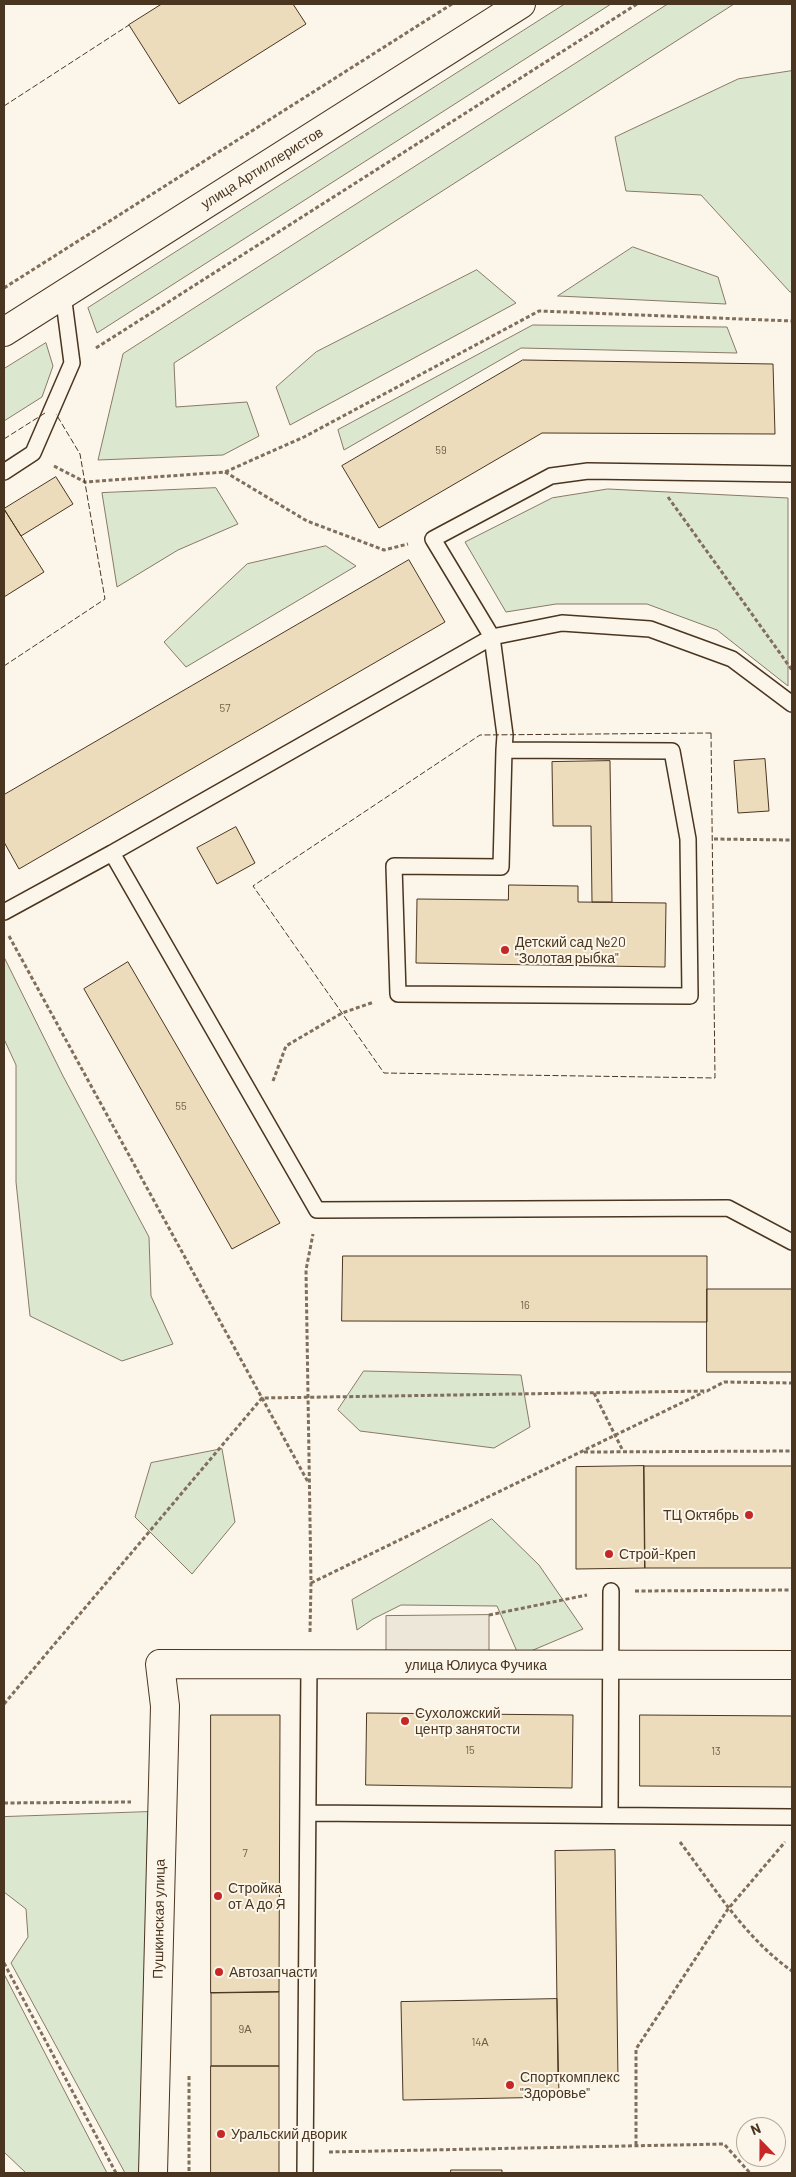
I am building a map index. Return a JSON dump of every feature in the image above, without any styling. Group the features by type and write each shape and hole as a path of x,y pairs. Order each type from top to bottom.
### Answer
{"street":[{"name":"улица Артиллеристов","path":"4,332 521,4"},
{"name":"улица Юлиуса Фучика","path":"160,1664 792,1665"},
{"name":"Пушкинская улица","path":"153,2173 165,1706 160,1664"}],"lane":[{"path":"4,472 33,453 72,363 64,294"},
{"path":"504,750 672,751 688,839 690,996 398,994 394,866 501,867 504,750 505,735 492,637 433,539 550,476 588,471 792,474"},
{"path":"4,912 112,853 492,637 562,623 650,629 732,659 792,704"},
{"path":"112,853 317,1210 728,1208 792,1242"},
{"path":"610,1815 611,1591"},
{"path":"305,2173 309,1665"},
{"path":"308,1813 792,1816"}],"path":[{"path":"4,288 452,4"},
{"path":"72,363 636,4"},
{"path":"55,466 85,482 225,472 304,437 539,311 792,321"},
{"path":"225,472 307,522 384,550 433,539"},
{"path":"650,472 792,670"},
{"path":"688,839 792,840"},
{"path":"8,935 308,1482"},
{"path":"261,1112 286,1046 342,1013 398,994"},
{"path":"309,1665 311,1583 306,1270 317,1210"},
{"path":"311,1583 724,1382 792,1383"},
{"path":"4,1704 262,1398 707,1390"},
{"path":"594,1393 623,1451"},
{"path":"581,1452 792,1451"},
{"path":"489,1615 611,1591 792,1590"},
{"path":"4,1803 162,1801"},
{"path":"659,1816 701,1869 728,1909 782,1964 792,1971"},
{"path":"636,2146 636,2049 728,1909 786,1842"},
{"path":"4,1963 116,2173"},
{"path":"306,2153 724,2144 750,2173"}],"green space":[{"path":"565,4 611,4 97,333 88,308"},
{"path":"668,4 734,4 174,363 176,407 247,402 259,436 223,455 98,460 123,354"},
{"path":"792,71 792,292 790,292 701,195 626,191 615,137 738,79"},
{"path":"633,247 718,277 726,304 558,296"},
{"path":"477,270 516,303 290,425 276,387 316,352"},
{"path":"533,325 727,327 737,353 521,348 344,450 338,430"},
{"path":"46,343 53,366 42,397 4,421 4,369"},
{"path":"216,488 238,524 178,550 117,587 102,493"},
{"path":"608,489 788,498 788,686 717,630 647,604 556,604 506,612 465,542 552,498"},
{"path":"326,546 356,566 186,667 164,642 247,564"},
{"path":"4,957 63,1076 149,1237 151,1296 173,1344 122,1361 30,1316 16,1182 16,1065 4,1039"},
{"path":"364,1371 521,1375 530,1427 494,1448 360,1431 338,1410"},
{"path":"222,1449 235,1522 192,1574 135,1517 151,1463"},
{"path":"492,1519 539,1565 583,1629 519,1656 497,1606 401,1605 373,1619 357,1630 352,1600"},
{"path":"148,1812 141,2173 125,2173 11,1963 28,1937 26,1909 4,1892 4,1817"},
{"path":"4,1974 107,2173 26,2173 4,2152"}],"shaded area":[{"path":"489,1615 489,1660 386,1660 386,1616"}],"building":[{"path":"162,4 293,4 306,24 179,104 129,25"},
{"path":"523,360 773,364 775,434 542,433 379,528 342,466"},
{"path":"56,477 73,504 21,536 4,509"},
{"path":"4,509 44,572 4,597"},
{"path":"409,560 445,622 19,869 4,842 4,795"},
{"path":"765,759 769,811 738,813 734,761"},
{"path":"610,761 612,902 592,902 591,826 553,826 552,762"},
{"path":"236,827 255,863 217,884 197,848"},
{"path":"509,885 578,886 578,902 666,903 665,967 416,963 417,899 508,900"},
{"path":"128,962 280,1223 232,1249 84,989"},
{"path":"343,1256 707,1256 707,1322 342,1321"},
{"path":"707,1289 792,1289 792,1372 707,1372"},
{"path":"644,1466 792,1466 792,1568 645,1568"},
{"path":"644,1466 645,1568 576,1569 576,1467"},
{"path":"367,1713 573,1715 572,1788 366,1785"},
{"path":"211,1715 280,1715 279,1992 211,1993"},
{"path":"640,1715 792,1716 792,1787 640,1786"},
{"path":"615,1850 618,2081 558,2082 555,1851"},
{"path":"279,1992 279,2066 211,2066 211,1993"},
{"path":"557,1999 559,2097 403,2100 401,2002"},
{"path":"211,2066 279,2066 279,2173 211,2173"},
{"path":"451,2170 502,2170 502,2173 451,2173"}],"fence":[{"path":"4,106 129,25"},
{"path":"4,439 45,413"},
{"path":"4,666 105,599 80,454 56,414"},
{"path":"711,733 715,1078 384,1073 253,886 480,735 711,733"}],"place":[{"name":"Детский сад №20 \"Золотая рыбка\"","path":"505,950"},
{"name":"ТЦ Октябрь","path":"749,1515"},
{"name":"Строй-Креп","path":"609,1554"},
{"name":"Сухоложский центр занятости","path":"405,1721"},
{"name":"Стройка от А до Я","path":"218,1896"},
{"name":"Автозапчасти","path":"219,1972"},
{"name":"Спорткомплекс \"Здоровье\"","path":"510,2085"},
{"name":"Уральский дворик","path":"221,2134"}]}
